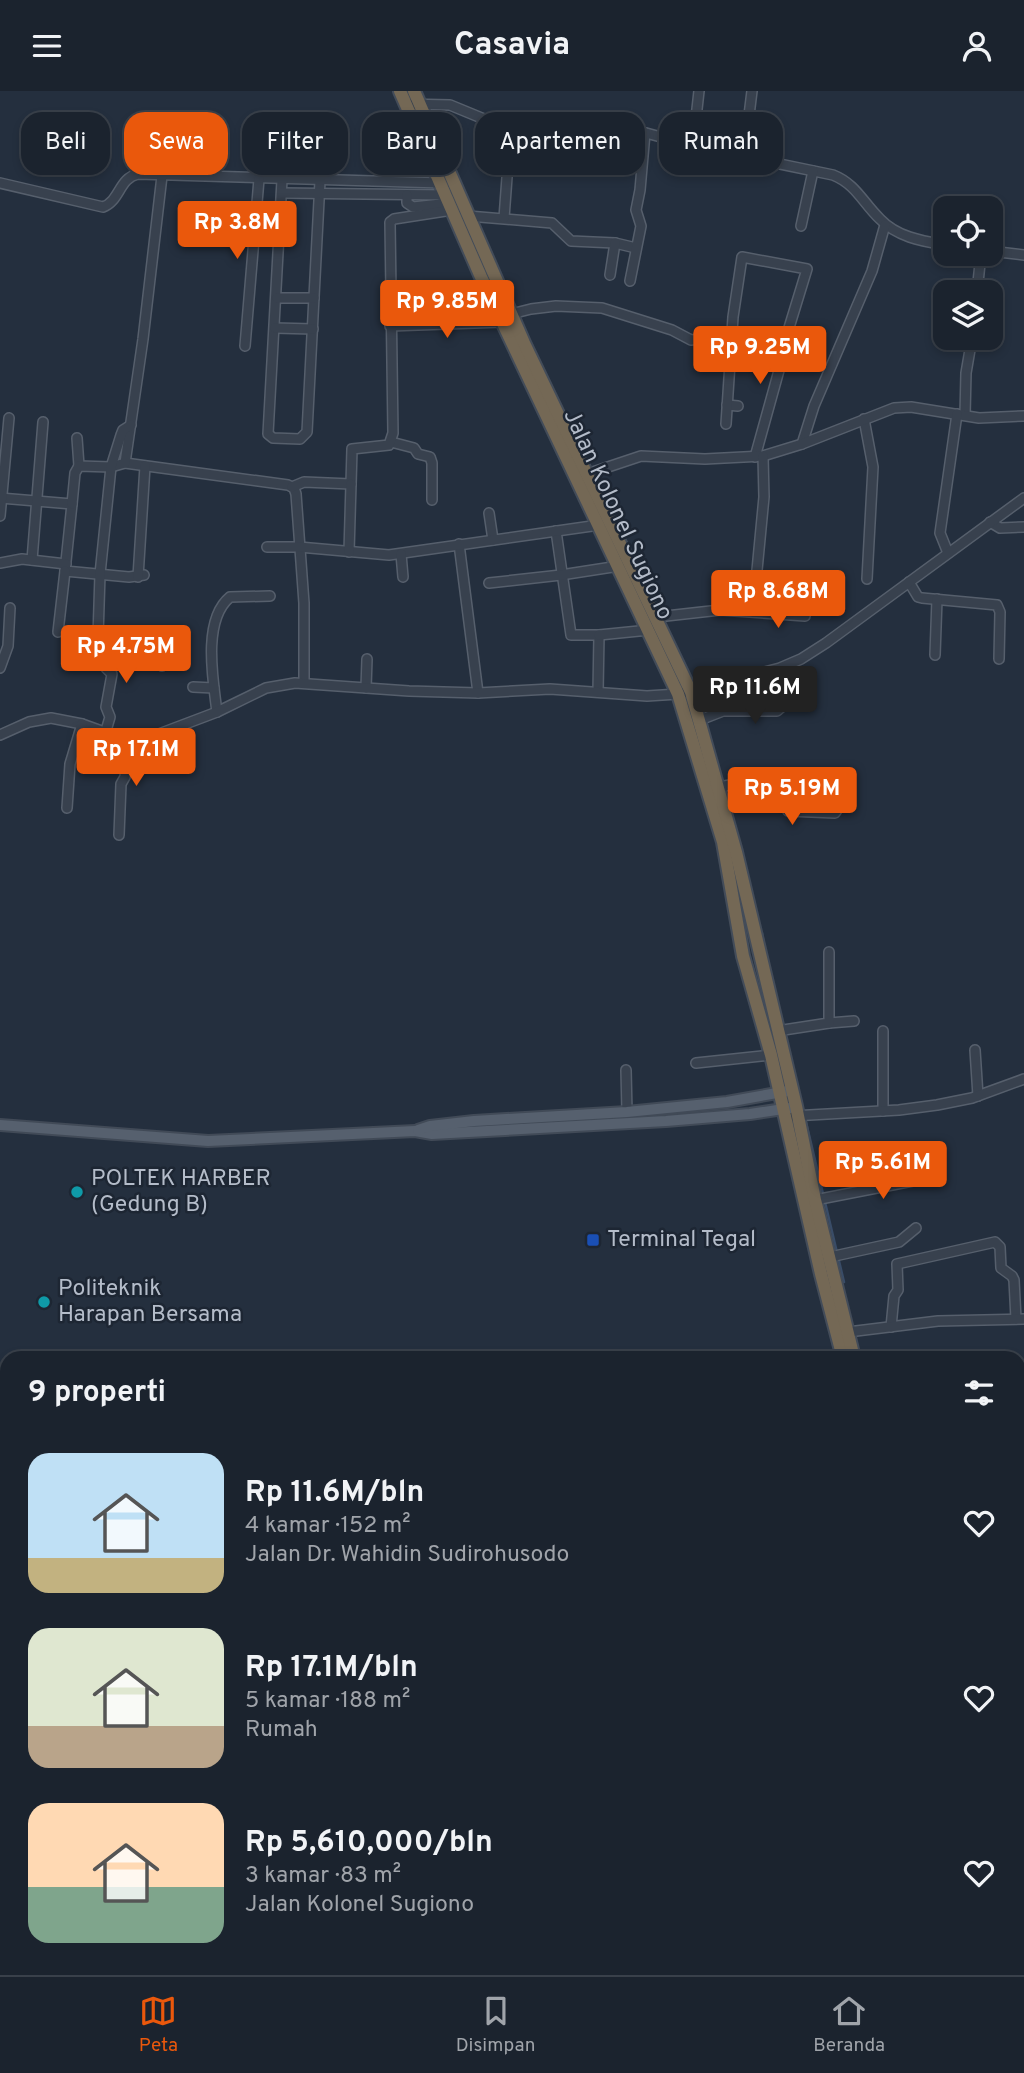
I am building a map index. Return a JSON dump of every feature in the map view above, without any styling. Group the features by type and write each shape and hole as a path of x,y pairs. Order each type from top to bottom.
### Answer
{"highway":[{"path":"400,91 448,198 582,476 657,617 684,693 700,720 782,1030 795,1113"},
{"path":"417,97 468,216 507,318"},
{"name":"Jalan Kolonel Sugiono","path":"582,476 599,525 649,630 684,693 723,842 743,956 771,1055 779,1094 795,1113 836,1255 848,1344"},
{"name":"Jalan Kolonel Sugiono","path":"795,1113 848,1344"}],"main road":[{"path":"415,1131 430,1126 474,1121 687,1106 792,1090"},
{"path":"687,1106 689,1119"},
{"path":"0,1125 208,1141 415,1131 432,1134 795,1113"}],"street":[{"path":"696,112 699,91"},
{"path":"750,112 752,91"},
{"path":"405,104 417,97 450,105 475,115"},
{"path":"645,133 659,136"},
{"path":"783,162 833,175 849,182 885,225 912,239 933,242"},
{"path":"801,226 813,171"},
{"path":"505,218 508,175"},
{"path":"630,281 641,226 636,210 640,175"},
{"path":"0,183 103,207 113,201 125,180 131,176 320,181 448,198"},
{"path":"125,463 162,176"},
{"path":"245,346 259,179"},
{"path":"282,180 268,434 273,438 300,439 307,432 320,181"},
{"path":"282,193 407,195 407,203 413,207 448,198"},
{"path":"349,552 350,459 353,448 387,447 393,433 390,220 448,198"},
{"path":"468,216 554,224 573,241 615,243 636,248"},
{"path":"802,444 817,397 872,271 885,225"},
{"path":"610,275 615,243"},
{"path":"1003,253 1024,255"},
{"path":"726,424 731,336 740,259 746,256 807,269 785,344 759,456 764,497 753,611"},
{"path":"277,298 314,298"},
{"path":"390,326 507,318 531,309 555,306 602,308 672,330 691,340 731,336 785,344"},
{"path":"275,328 313,329"},
{"path":"948,553 940,531 970,350"},
{"path":"727,405 738,406"},
{"path":"582,476 641,456 705,459 759,456 802,444 894,408 911,407 999,418 1024,416"},
{"path":"0,516 9,418"},
{"path":"864,418 873,467 867,579"},
{"path":"32,560 43,422"},
{"path":"105,734 110,717 106,707 113,674 106,668 106,641 98,637 100,574 111,467 123,430 131,425"},
{"path":"58,632 75,473 79,466 77,437"},
{"path":"391,442 414,448 418,454 430,457 432,500"},
{"path":"79,466 85,464 111,467 125,463 292,487 304,482 351,484"},
{"path":"0,563 18,559 32,560 100,574 141,576 145,466"},
{"path":"292,487 296,494 304,603 304,682"},
{"path":"1,498 72,504"},
{"path":"0,735 41,719 64,719 129,741 144,740 217,712 266,688 304,682 409,691 550,689 647,696 684,693 780,668 801,659 910,584 1024,498"},
{"path":"489,513 493,540"},
{"path":"992,524 1024,527"},
{"path":"267,547 401,554 599,525"},
{"path":"556,531 571,635 649,630"},
{"path":"459,544 478,692"},
{"path":"401,554 403,577"},
{"path":"489,583 619,566"},
{"path":"910,584 918,597 997,605 1000,612 999,659"},
{"path":"217,712 213,632 222,606 230,597 270,596"},
{"path":"935,655 937,599"},
{"path":"0,668 8,646 10,608"},
{"path":"657,617 720,610 805,616"},
{"path":"597,692 599,635"},
{"path":"108,647 162,646 162,666"},
{"path":"366,688 367,659"},
{"path":"193,687 214,688"},
{"path":"700,720 723,711 777,711 783,706 803,705"},
{"path":"67,808 70,764 82,724"},
{"path":"119,835 121,784 125,777 129,741"},
{"path":"719,787 782,781 786,784 788,811 835,813 836,788"},
{"path":"829,952 829,1023"},
{"path":"782,1030 854,1021"},
{"path":"883,1031 883,1111"},
{"path":"975,1050 978,1096"},
{"path":"696,1063 771,1055"},
{"path":"626,1070 627,1112"},
{"path":"795,1113 883,1111 937,1105 978,1096 1024,1079"},
{"path":"818,1199 928,1178"},
{"path":"836,1255 895,1243 916,1228"},
{"path":"848,1344 891,1327 938,1321 1020,1319 1014,1280 1001,1269 999,1244 899,1263 896,1267 898,1290 894,1296 891,1327"}],"waterway":[{"path":"762,933 766,955"},
{"path":"785,1033 789,1050"},
{"path":"805,1118 844,1282"}],"place":[{"name":"POLTEK HARBER (Gedung B)","path":"77,1192"},
{"name":"Terminal Tegal","path":"593,1240"},
{"name":"Politeknik Harapan Bersama","path":"44,1302"}]}
